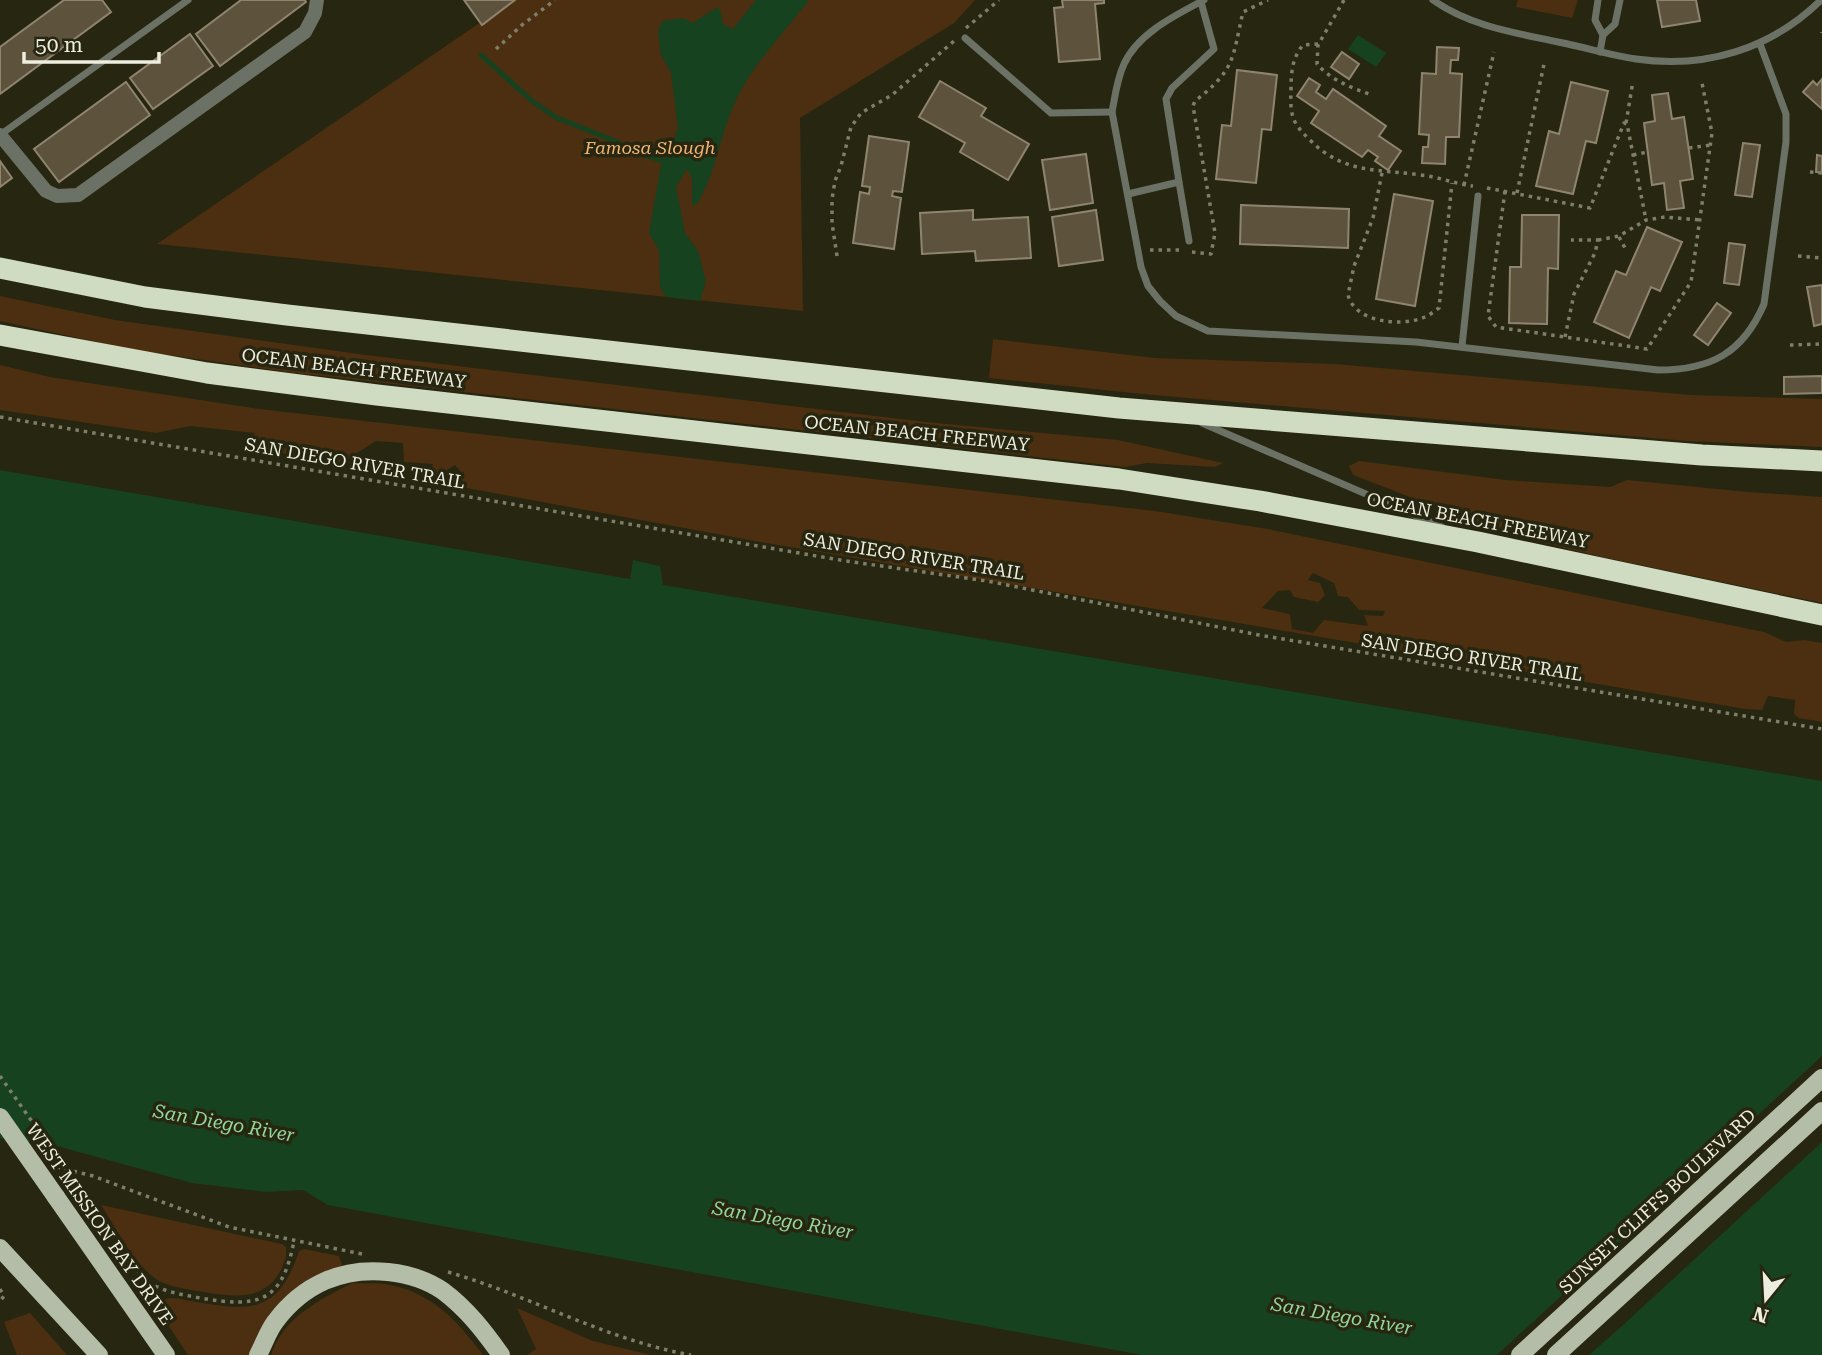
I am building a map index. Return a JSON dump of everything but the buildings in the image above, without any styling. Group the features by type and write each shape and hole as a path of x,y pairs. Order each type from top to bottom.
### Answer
{"highway":[{"path":"0,268 145,296 287,316 974,393 1179,413 1689,454 1822,461"},
{"name":"OCEAN BEACH FREEWAY","path":"0,335 207,373 1119,479 1260,501 1478,542 1822,615"}],"main road":[{"name":"SUNSET CLIFFS BOULEVARD","path":"1520,1355 1822,1078"},
{"path":"1556,1355 1822,1111"},
{"name":"WEST MISSION BAY DRIVE","path":"0,1117 166,1355"},
{"path":"0,1248 99,1355"},
{"path":"258,1355 275,1322 299,1298 331,1276 365,1269 407,1274 441,1289 467,1311 501,1355"},
{"path":"36,1288 82,1355"}],"street":[{"path":"0,135 46,191 57,196 78,195 305,32 315,13 317,0"}],"lane":[{"path":"0,135 188,0"},
{"path":"1433,0 1466,18 1521,35 1637,59 1678,62 1713,58 1760,44 1802,19 1821,0"},
{"path":"1598,0 1595,20 1603,35 1601,52"},
{"path":"1603,35 1615,24 1620,0"},
{"path":"1189,241 1166,99 1172,88 1214,49 1202,1 1148,34 1135,48 1124,63 1112,112 1148,286 1176,316 1208,331 1462,346 1658,370 1681,370 1702,365 1740,344 1755,325 1764,304 1786,142 1786,114 1760,44"},
{"path":"961,36 1051,113 1112,112"},
{"path":"1128,194 1179,182"},
{"path":"1462,346 1478,196"},
{"path":"1179,413 1478,542"}],"path":[{"path":"496,49 555,0"},
{"path":"837,256 832,199 851,127 862,113 892,95 944,52 999,0"},
{"path":"1139,252 1175,249 1211,254 1215,233 1193,106 1228,70 1236,50 1243,12 1268,0"},
{"path":"1344,0 1318,44 1317,64 1338,80 1369,94"},
{"path":"1318,44 1303,45 1296,53 1292,68 1290,113 1296,126 1336,161 1356,168 1440,178 1452,183 1590,208 1626,123 1633,81"},
{"path":"1464,185 1494,52"},
{"path":"1517,193 1544,64"},
{"path":"1505,191 1488,316 1496,327 1647,349 1689,289 1712,133 1702,83"},
{"path":"1626,123 1646,220"},
{"path":"1689,148 1711,145"},
{"path":"1633,155 1648,152"},
{"path":"1382,172 1373,218 1354,266 1348,295 1356,310 1378,320 1412,321 1439,308 1452,183"},
{"path":"1811,172 1822,173"},
{"path":"1571,240 1598,240 1619,236 1646,220 1665,217 1700,220"},
{"path":"1619,236 1625,248"},
{"path":"1565,337 1574,294 1595,253 1598,240"},
{"path":"1798,256 1822,258"},
{"path":"1790,345 1822,344"},
{"name":"SAN DIEGO RIVER TRAIL","path":"0,417 846,561 986,581 1259,635 1822,729"},
{"path":"0,1076 144,1279 155,1287 233,1304 248,1303 275,1289 290,1263 294,1241"},
{"path":"54,1167 93,1176 229,1227 372,1255"},
{"path":"437,1269 488,1284 594,1328 663,1350 691,1355"},
{"path":"0,1289 4,1296 0,1301"}],"green space":[{"name":"Famosa Slough","path":"513,0 975,0 954,23 800,118 803,311 157,244"},
{"path":"1518,0 1578,0 1572,18 1516,7"},
{"path":"0,296 115,320 366,355 926,422 1118,440 1223,463 1215,467 1147,463 1125,467 287,372 133,350 0,321"},
{"path":"993,339 1155,358 1335,364 1691,395 1822,399 1822,447 1687,441 1142,394 989,378"},
{"path":"0,365 50,377 259,409 1155,511 1268,529 1764,632 1786,642 1804,640 1822,643 1822,722 1799,718 1794,714 1795,700 1768,696 1762,710 1745,709 755,541 455,486 453,479 460,471 455,465 436,477 431,475 433,464 404,462 403,443 376,441 340,464 245,447 255,433 190,426 156,433 0,410","holes":["1313,573 1334,583 1338,596 1348,597 1359,610 1385,611 1383,616 1364,615 1368,626 1324,620 1313,633 1292,629 1290,614 1262,608 1278,591 1290,590 1294,597 1318,602 1325,595 1320,583 1308,580"]},
{"path":"1359,461 1506,480 1610,487 1627,480 1822,497 1822,603 1506,534 1353,475 1349,466"},
{"path":"101,1205 282,1244 286,1247 285,1260 275,1280 256,1292 245,1295 221,1295 171,1286 156,1279 140,1264"},
{"path":"304,1249 339,1256 343,1268 314,1281 253,1355 188,1355 158,1310 159,1303 172,1298 225,1306 256,1305 269,1299 280,1289 299,1251"},
{"path":"352,1283 385,1284 405,1289 432,1302 454,1320 483,1355 271,1355 293,1320 315,1303"},
{"path":"517,1308 593,1341 651,1355 527,1355 536,1349"},
{"path":"30,1313 67,1355 17,1355 4,1322"}],"water":[{"path":"756,0 809,0 763,57 740,92 697,204 692,205 692,179 687,169 676,187 685,233 698,251 706,282 700,301 666,297 660,287 659,250 649,233 661,165 678,128 671,72 661,55 658,32 662,21 683,18 693,23 716,8 720,9 723,24 733,29"},
{"path":"1358,35 1386,53 1376,67 1348,49"},
{"name":"San Diego River","path":"0,470 630,579 633,560 660,566 663,585 1822,781 1822,1355 1142,1355 328,1205 303,1190 266,1192 192,1183 53,1145 0,1138"}],"pier":[{"path":"1822,1056 1822,1142 1589,1355 1497,1355"}],"waterway":[{"path":"481,55 531,100 555,117 640,154 667,162"}]}
